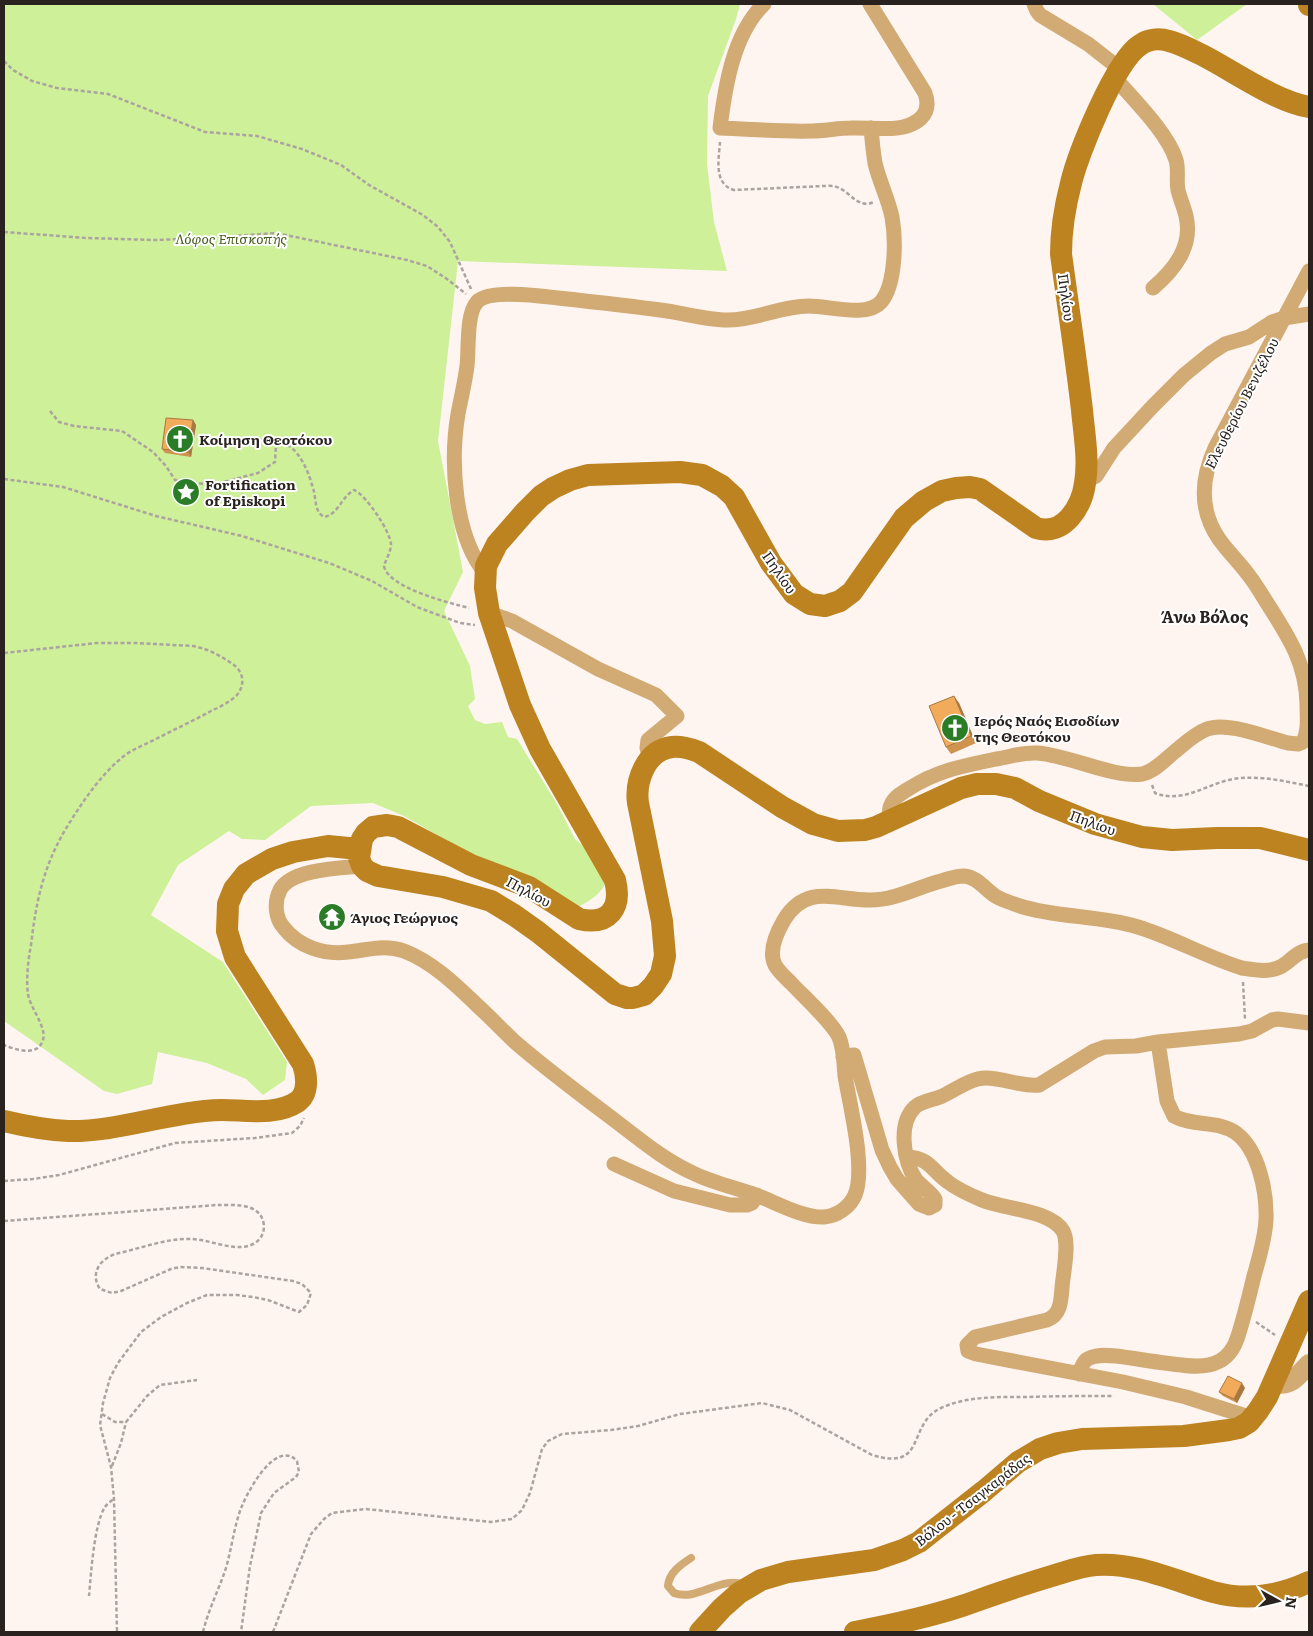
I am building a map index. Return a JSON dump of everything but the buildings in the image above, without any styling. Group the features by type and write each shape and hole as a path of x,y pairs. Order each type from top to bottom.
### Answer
{"main road":[{"name":"Πηλίου","path":"1309,107 1289,101 1189,48 1169,41 1156,40 1140,44 1130,54 1117,73 1076,165 1067,201 1061,244 1082,407 1086,481 1082,498 1073,514 1064,523 1052,530 1042,530 1031,525 994,498 975,488 956,488 932,496 907,515 852,592 840,602 828,605 810,604 794,594 771,563 734,497 714,480 702,474 689,472 600,474 579,477 563,483 541,496 510,528 490,555 485,574 485,588 491,621 520,704 540,749 614,880 618,893 616,905 605,917 590,921 579,919 529,887 470,865 402,829 390,825 373,827 364,836 361,858 371,873 442,887 491,902 538,932 615,994 627,998 639,997 649,991 661,974 665,956 662,921 637,796 642,772 650,759 669,747 682,747 699,752 793,813 828,830 845,832 865,830 961,788 977,784 996,784 1015,788 1095,824 1142,837 1172,840 1260,838 1309,850"},
{"path":"4,1121 37,1128 76,1130 104,1128 219,1110 272,1110 299,1101 306,1086 306,1071 235,957 227,931 226,913 228,904 234,889 246,874 272,859 293,852 328,846 361,858"},
{"name":"Βόλου - Τσαγκαράδας","path":"700,1632 722,1608 749,1587 773,1576 874,1560 919,1542 937,1530 1026,1456 1046,1446 1082,1440 1184,1436 1217,1432 1245,1425 1258,1411 1274,1382 1309,1301"},
{"path":"855,1632 915,1620 1048,1577 1095,1565 1113,1565 1142,1570 1214,1592 1235,1596 1276,1594 1309,1582"}],"street":[{"path":"764,4 746,31 732,64 726,85 720,128 812,131 897,128 911,125 921,118 927,110 928,103 925,93 870,4"},
{"path":"1034,4 1040,15 1088,44 1117,73 1154,122 1172,151 1176,161 1178,189 1186,217 1187,236 1185,245 1174,268 1153,288"},
{"path":"485,574 477,564 464,537 454,471 456,429 467,366 472,314 477,302 492,296 528,295 724,320 751,318 794,307 870,309 879,304 885,296 892,274 894,254 892,216 875,163 871,128"},
{"name":"Ελευθερίου Βενιζέλου","path":"1150,771 1192,737 1208,728 1229,728 1298,744 1303,742 1305,737 1307,724 1306,687 1298,657 1288,636 1251,578 1214,531 1207,513 1203,494 1206,473 1215,448 1309,271"},
{"path":"1086,481 1096,476 1114,448 1199,361 1220,346 1249,337 1267,324 1284,318 1309,314"},
{"path":"491,621 520,624 598,669 656,695 677,716 648,740 647,748 650,759"},
{"path":"890,820 890,807 895,799 930,777 951,769 1019,754 1040,753 1111,771 1133,774 1144,774 1150,771"},
{"path":"361,858 289,881 281,888 276,909 280,924 302,943 328,952 349,952 384,947 403,951 414,956 452,982 510,1038 654,1151 696,1175 792,1210 818,1217 833,1215 846,1208 852,1202 857,1191 858,1169 842,1048 836,1032 783,975 775,965 773,957 776,936 786,916 796,906 818,896 829,895 876,900 955,877 967,876 997,897 1019,906 1106,919 1137,926 1242,968 1258,970 1275,969 1282,966 1300,951 1309,950"},
{"path":"843,1057 854,1055 882,1150 893,1173 919,1204 925,1207 933,1207 935,1203 933,1196 917,1180 907,1157 906,1123 914,1108 920,1104 983,1078 1039,1085 1099,1049 1110,1046 1136,1046 1246,1033 1272,1020 1285,1019 1309,1023"},
{"path":"1079,1374 1086,1360 1101,1355 1195,1367 1210,1365 1224,1358 1234,1347 1245,1315 1261,1251 1266,1221 1265,1205 1256,1162 1247,1144 1234,1132 1174,1116 1167,1101 1158,1042"},
{"path":"907,1157 923,1159 944,1179 962,1191 985,1202 1047,1218 1063,1231 1066,1243 1057,1313 1052,1319 975,1337 969,1342 968,1351 1186,1397 1252,1418"},
{"path":"614,1164 674,1191 725,1204 747,1205 752,1203 757,1196"},
{"path":"1274,1382 1284,1385 1288,1383 1295,1379 1309,1364"}],"lane":[{"path":"691,1558 670,1575 668,1586 674,1593 690,1594 733,1582 749,1587"}],"path":[{"path":"4,61 13,70 32,81 57,88 108,94 205,132 257,136 302,149 341,165 369,185 423,215 438,227 450,242 477,302"},
{"path":"720,128 719,170 724,185 728,188 734,190 837,186 856,201 869,204 875,201 883,191"},
{"path":"4,232 87,238 154,240 276,233 398,258 427,266 477,302"},
{"path":"50,411 59,422 74,426 122,432 153,452 166,466 175,480 212,485 258,473 275,462 276,444 288,444 294,449 307,469 320,515 324,517 332,515 349,493 354,490 363,496 388,535 391,544 384,566 386,574 427,597 491,621"},
{"path":"4,479 63,487 156,516 259,541 330,563 372,582 417,607 460,622 491,621"},
{"path":"4,653 97,643 193,646 201,647 219,655 237,668 242,678 241,689 233,698 197,719 136,749 118,761 95,787 66,828 48,864 39,890 28,969 29,1001 43,1030 44,1039 39,1047 33,1050 18,1049 4,1045"},
{"path":"1150,771 1151,784 1155,793 1174,797 1232,779 1250,777 1309,786"},
{"path":"1242,968 1246,1033"},
{"path":"4,1182 59,1174 175,1143 255,1138 292,1133 304,1121 305,1112 299,1101"},
{"path":"4,1222 217,1205 251,1207 258,1212 264,1226 263,1233 255,1243 241,1246 191,1238 177,1239 115,1254 108,1257 99,1266 95,1278 97,1284 100,1289 112,1293 121,1291 171,1269 191,1267 293,1281 302,1284 311,1293 307,1305 299,1312 268,1300 237,1295 207,1295 197,1298 174,1309 141,1332 118,1362 110,1378 103,1403 100,1425 111,1467 114,1499 117,1632"},
{"path":"1245,1315 1290,1344"},
{"path":"111,1467 121,1443 126,1422 147,1396 160,1385 197,1380"},
{"path":"273,1632 311,1534 332,1513 366,1509 491,1522 512,1519 522,1510 530,1493 542,1450 548,1441 562,1434 638,1426 680,1414 762,1403 790,1410 872,1454 883,1458 898,1458 904,1457 912,1449 925,1420 931,1414 939,1409 965,1400 1011,1397 1120,1396"},
{"path":"102,1414 114,1422 126,1422"},
{"path":"202,1632 226,1569 238,1515 245,1499 272,1460 282,1455 288,1455 297,1461 299,1472 296,1477 274,1493 261,1513 250,1566 241,1632"},
{"path":"88,1596 94,1549 101,1518 105,1506 114,1499"}],"green space":[{"name":"Λόφος Επισκοπής","path":"4,4 740,4 708,96 707,164 714,222 727,271 458,261 438,441 463,572 444,611 470,666 475,699 468,706 475,720 485,724 502,722 508,737 517,739 557,804 575,839 592,853 607,879 605,884 596,896 578,907 481,860 404,816 373,803 311,806 265,840 242,839 229,831 178,865 151,915 223,962 287,1062 285,1080 263,1095 246,1079 207,1063 158,1052 152,1084 117,1094 104,1091 4,1021"},
{"path":"1153,4 1247,4 1197,40"}],"place":[{"name":"Κοίμηση Θεοτόκου","path":"180,439"},
{"name":"Fortification of Episkopi","path":"186,492"},
{"name":"Ιερός Ναός Εισοδίων της Θεοτόκου","path":"955,728"},
{"name":"Άγιος Γεώργιος","path":"332,917"}],"district":[{"name":"Άνω Βόλος","path":"1205,616"}]}
